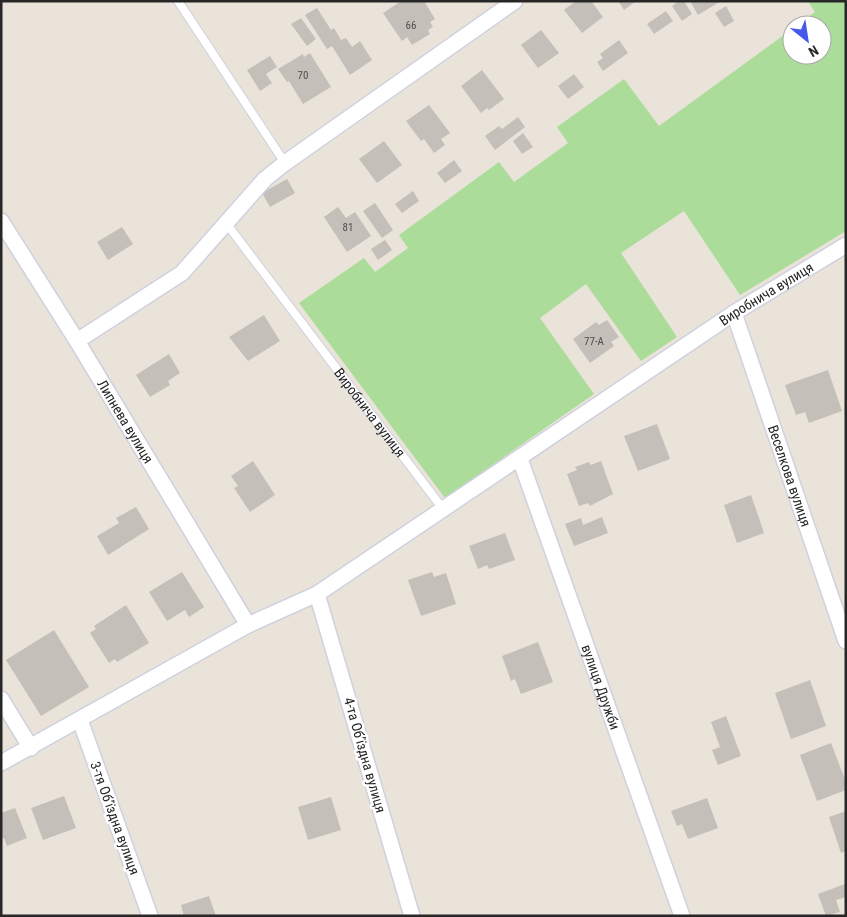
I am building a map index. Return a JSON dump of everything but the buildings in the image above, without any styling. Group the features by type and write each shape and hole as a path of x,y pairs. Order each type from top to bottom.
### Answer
{"street":[{"path":"77,341 182,273 265,179 284,164 515,1"},
{"name":"Липнева вулиця","path":"1,221 77,341 248,625"},
{"name":"Виробнича вулиця","path":"443,510 734,313 846,245"},
{"name":"Веселкова вулиця","path":"734,313 846,641"},
{"name":"вулиця Дружби","path":"520,459 682,916"},
{"path":"1,763 31,748 248,625 317,594 443,510"},
{"name":"4-та Обʼїздна вулиця","path":"317,594 412,916"},
{"path":"1,699 31,748"},
{"name":"3-тя Обʼїздна вулиця","path":"80,720 150,916"}],"lane":[{"path":"178,1 284,164"},
{"name":"Виробнича вулиця","path":"226,223 443,510"}],"green space":[{"path":"808,1 846,1 846,231 740,295 684,211 621,253 677,337 641,361 586,284 540,318 594,394 445,498 299,303 364,258 375,272 408,248 399,235 499,162 514,182 568,143 557,127 624,79 659,126 782,36 782,65 832,65 832,15 811,15 815,12"}]}
